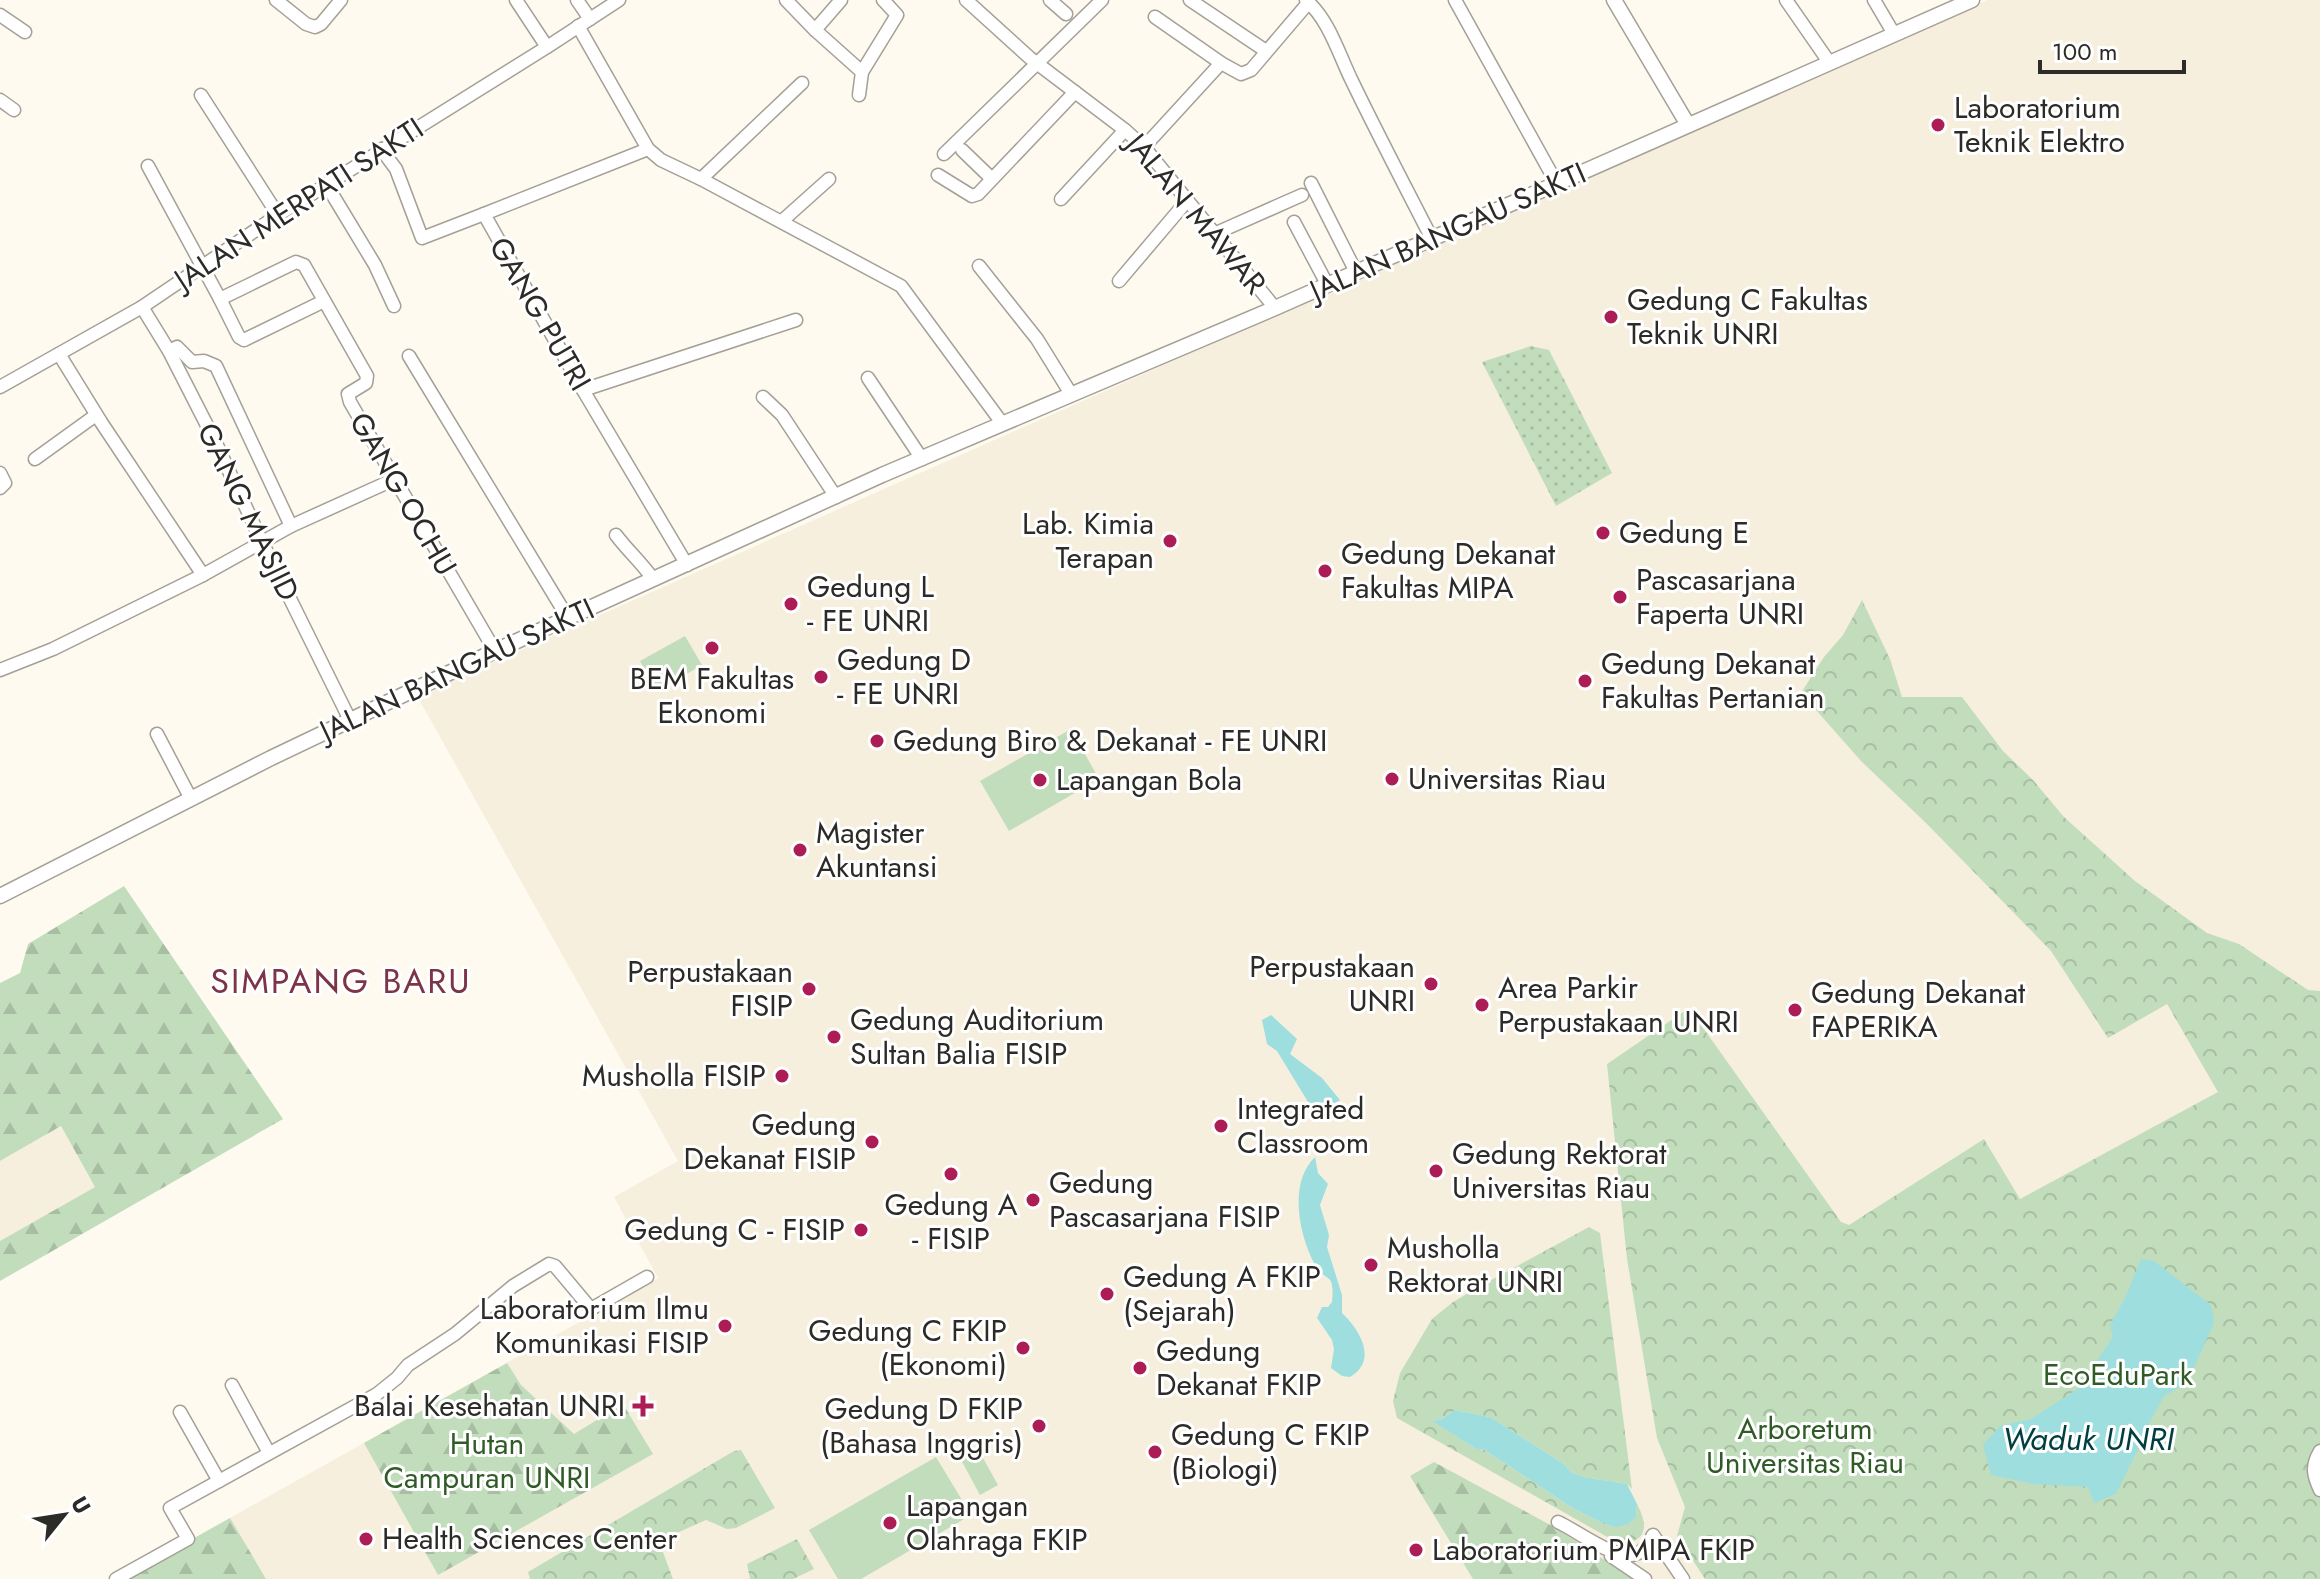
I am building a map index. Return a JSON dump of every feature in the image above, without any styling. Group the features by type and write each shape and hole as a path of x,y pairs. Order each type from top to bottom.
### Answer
{"street":[{"path":"284,2 306,24 315,27 341,0"},
{"path":"516,0 547,47 619,0"},
{"path":"577,0 590,19"},
{"path":"786,0 862,72"},
{"path":"815,30 841,0"},
{"path":"859,95 862,72 897,15 883,0"},
{"name":"JALAN MAWAR","path":"966,0 1036,62 1144,147 1275,308"},
{"path":"1050,0 1066,14"},
{"path":"944,154 1102,0"},
{"path":"1190,0 1266,51"},
{"path":"1455,0 1557,184"},
{"path":"1614,0 1688,125"},
{"path":"1786,0 1829,62"},
{"path":"1874,0 1894,34"},
{"name":"JALAN BANGAU SAKTI","path":"0,896 350,720 653,579 1002,423 1275,308 1972,0"},
{"path":"1155,17 1234,72 1244,74 1307,1 1317,11 1338,47 1350,77 1432,239"},
{"path":"0,15 25,32"},
{"path":"578,26 648,149 661,160 901,286 1002,423"},
{"name":"JALAN MERPATI SAKTI","path":"0,387 142,307 326,184 547,47"},
{"path":"1144,147 1221,63"},
{"path":"701,179 802,83"},
{"path":"938,175 972,196 1075,92"},
{"path":"201,95 278,215"},
{"path":"0,100 14,110"},
{"path":"1061,199 1125,130"},
{"path":"381,149 396,169 422,238 484,214"},
{"name":"GANG PUTRI","path":"648,149 484,214 583,390 687,565"},
{"path":"962,150 992,179"},
{"path":"148,166 239,337 244,340 324,301 301,261 220,299"},
{"path":"782,221 829,179"},
{"path":"1311,183 1356,272"},
{"path":"326,184 352,224 394,306"},
{"path":"1214,234 1302,195"},
{"path":"1119,281 1186,202"},
{"path":"1294,222 1327,284"},
{"path":"979,266 1037,339 1071,394"},
{"name":"GANG OCHU","path":"324,301 367,376 366,383 348,394 350,402 495,651"},
{"name":"GANG MASJID","path":"142,307 169,351 239,488 262,542 350,720"},
{"path":"583,390 796,320"},
{"path":"169,351 177,347 192,362 204,361 216,366 291,526"},
{"path":"59,354 203,575"},
{"path":"409,356 568,618"},
{"path":"868,378 922,459"},
{"path":"763,397 782,415 836,497"},
{"path":"35,459 96,415"},
{"path":"0,473 5,481 0,488"},
{"path":"0,670 53,649 203,575 291,526 395,479"},
{"path":"616,535 630,554 637,556 653,579"},
{"path":"157,734 191,799"},
{"path":"116,1579 188,1539 170,1508 377,1394 408,1365 455,1334 513,1286 549,1264 555,1266 591,1309 647,1277"},
{"path":"232,1385 269,1453"},
{"path":"180,1412 219,1481"},
{"path":"2320,1451 2313,1463 2320,1490"},
{"path":"1645,1579 1558,1522 1626,1556 1641,1551 1653,1535 1683,1579"}],"shaded area":[{"name":"Universitas Riau","path":"1987,0 2320,0 2320,1579 121,1579 658,1278 614,1197 678,1161 417,696"},
{"path":"61,1126 95,1187 0,1241 0,1161"}],"green space":[{"path":"1531,346 1549,350 1612,473 1556,506 1482,362"},
{"name":"EcoEduPark","path":"1862,600 1890,659 1902,697 1962,697 2003,751 2064,817 2135,881 2207,933 2239,944 2308,990 2320,991 2320,1579 1705,1579 1677,1536 1685,1507 1657,1438 1627,1259 1607,1064 1689,1008 1841,1222 1849,1225 1984,1139 2020,1199 2218,1092 2167,1004 2108,1038 2051,951 1861,761 1801,693 1824,657 1843,635"},
{"path":"685,636 702,665 656,692 640,661"},
{"name":"Lapangan Bola","path":"1071,729 1099,779 1009,831 980,781"},
{"path":"124,886 283,1119 0,1281 0,1241 95,1187 61,1126 0,1161 0,983 20,973 28,944"},
{"path":"1589,1227 1600,1233 1632,1489 1627,1484 1571,1472 1564,1464 1490,1417 1455,1410 1433,1421 1600,1522 1636,1517 1637,1504 1643,1520 1643,1532 1628,1543 1618,1543 1397,1418 1393,1401 1400,1373 1432,1319 1482,1285"},
{"name":"Hutan Campuran UNRI","path":"507,1363 521,1385 574,1434 623,1404 653,1454 438,1575 364,1443"},
{"path":"978,1449 998,1485 980,1495 960,1458"},
{"path":"741,1450 775,1508 736,1528 727,1529 706,1520 670,1536 660,1544 673,1579 530,1579 528,1572 734,1451"},
{"name":"Lapangan Olahraga FKIP","path":"936,1457 971,1515 861,1579 838,1579 809,1530"},
{"path":"1434,1462 1554,1527 1634,1579 1473,1579 1410,1476"},
{"path":"230,1518 266,1579 121,1579"},
{"path":"797,1539 814,1569 793,1579 750,1579 747,1564"}],"water":[{"path":"1271,1015 1297,1039 1290,1054 1322,1078 1340,1100 1316,1115 1277,1051 1267,1044 1262,1020"},
{"path":"1315,1157 1318,1173 1328,1184 1320,1205 1329,1235 1327,1247 1342,1295 1342,1313 1360,1336 1365,1353 1359,1370 1350,1377 1342,1376 1331,1368 1332,1340 1317,1318 1322,1307 1328,1307 1332,1302 1332,1285 1315,1265 1301,1224 1301,1181"},
{"name":"Waduk UNRI","path":"2141,1259 2154,1261 2211,1305 2214,1323 2187,1383 2164,1396 2143,1435 2148,1449 2138,1449 2116,1494 2094,1503 2088,1487 2034,1484 1991,1475 1983,1445 2000,1426 2031,1419 2079,1388 2113,1337 2110,1325"},
{"path":"1455,1410 1490,1417 1564,1464 1571,1472 1627,1484 1637,1504 1636,1517 1628,1524 1616,1527 1600,1522 1432,1421 1442,1419"}],"place":[{"name":"Laboratorium Teknik Elektro","path":"1938,125"},
{"name":"Gedung C Fakultas Teknik UNRI","path":"1611,317"},
{"name":"Gedung E","path":"1603,533"},
{"name":"Lab. Kimia Terapan","path":"1170,541"},
{"name":"Gedung Dekanat Fakultas MIPA","path":"1325,571"},
{"name":"Pascasarjana Faperta UNRI","path":"1620,597"},
{"name":"Gedung L - FE UNRI","path":"791,604"},
{"name":"BEM Fakultas Ekonomi","path":"712,648"},
{"name":"Gedung D - FE UNRI","path":"821,677"},
{"name":"Gedung Dekanat Fakultas Pertanian","path":"1585,681"},
{"name":"Gedung Biro & Dekanat - FE UNRI","path":"877,741"},
{"name":"Universitas Riau","path":"1392,779"},
{"name":"Lapangan Bola","path":"1040,780"},
{"name":"Magister Akuntansi","path":"800,850"},
{"name":"Perpustakaan UNRI","path":"1431,984"},
{"name":"Perpustakaan FISIP","path":"809,989"},
{"name":"Area Parkir Perpustakaan UNRI","path":"1482,1005"},
{"name":"Gedung Dekanat FAPERIKA","path":"1795,1010"},
{"name":"Gedung Auditorium Sultan Balia FISIP","path":"834,1037"},
{"name":"Musholla FISIP","path":"782,1076"},
{"name":"Integrated Classroom","path":"1221,1126"},
{"name":"Gedung Dekanat FISIP","path":"872,1142"},
{"name":"Gedung Rektorat Universitas Riau","path":"1436,1171"},
{"name":"Gedung A - FISIP","path":"951,1174"},
{"name":"Gedung Pascasarjana FISIP","path":"1033,1200"},
{"name":"Gedung C - FISIP","path":"861,1230"},
{"name":"Musholla Rektorat UNRI","path":"1371,1265"},
{"name":"Gedung A FKIP (Sejarah)","path":"1107,1294"},
{"name":"Laboratorium Ilmu Komunikasi FISIP","path":"725,1326"},
{"name":"Gedung C FKIP (Ekonomi)","path":"1023,1348"},
{"name":"Gedung Dekanat FKIP","path":"1140,1368"},
{"name":"Balai Kesehatan UNRI","path":"643,1406"},
{"name":"Gedung D FKIP (Bahasa Inggris)","path":"1039,1426"},
{"name":"Gedung C FKIP (Biologi)","path":"1155,1452"},
{"name":"Lapangan Olahraga FKIP","path":"890,1523"},
{"name":"Health Sciences Center","path":"366,1539"},
{"name":"Laboratorium PMIPA FKIP","path":"1416,1550"}],"district":[{"name":"SIMPANG BARU","path":"341,981"}],"park label":[{"name":"Arboretum Universitas Riau","path":"1805,1446"}]}
